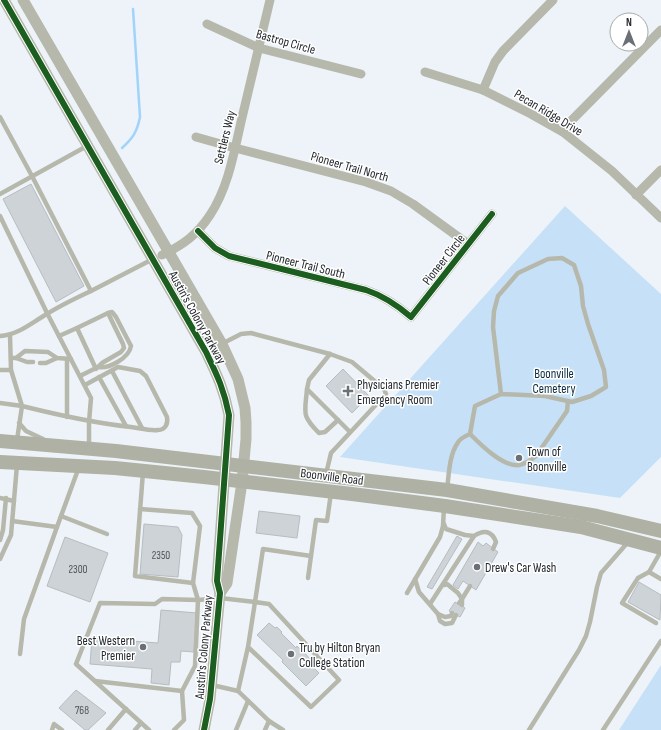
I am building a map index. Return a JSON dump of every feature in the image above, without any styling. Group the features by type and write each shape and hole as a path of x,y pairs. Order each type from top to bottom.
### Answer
{"main road":[{"name":"Boonville Road","path":"0,441 89,448 226,463 447,490 597,516 661,531"},
{"path":"17,442 17,463"},
{"name":"Boonville Road","path":"0,462 143,471 331,491 445,506 581,527 661,548"},
{"path":"445,506 447,490"}],"street":[{"name":"Austin's Colony Parkway","path":"23,0 161,256 219,378 226,401 229,415 217,581 220,596 212,685 204,730"},
{"name":"Settlers Way","path":"161,256 186,242 198,231 218,201 227,176 270,0"},
{"path":"483,90 495,62 553,0"},
{"name":"Austin's Colony Parkway","path":"3,1 87,146 222,344 238,379 245,408 246,439 242,482 227,583 220,596"},
{"name":"Bastrop Circle","path":"207,24 259,48 361,74"},
{"path":"563,132 569,123 661,30"},
{"name":"Pecan Ridge Drive","path":"425,72 483,90 563,132 612,171 661,218"},
{"name":"Pioneer Trail North","path":"196,137 366,182 391,192 413,204 468,244"},
{"path":"636,195 661,170"},
{"name":"Pioneer Circle","path":"411,317 492,214"},
{"name":"Pioneer Trail South","path":"198,231 215,248 229,256 381,295 394,303 411,317"}],"lane":[{"path":"0,116 91,291"},
{"path":"0,194 87,146"},
{"path":"0,216 69,359 92,398 89,422 89,448"},
{"path":"0,336 10,336 47,313 161,256"},
{"path":"470,434 475,406 501,394 545,396 572,402 591,396 606,387 604,370 583,306 581,286 574,266 562,258 548,259 518,273 498,296 494,311 493,327 501,394"},
{"path":"59,336 108,312 124,348 121,352 102,362 97,368 80,376"},
{"path":"77,328 97,368"},
{"path":"206,352 241,334 251,333 330,354 352,362 384,389 386,394 331,453 326,475"},
{"path":"10,336 14,358 11,370 22,406 17,442"},
{"path":"14,358 25,351 48,352 56,358"},
{"path":"330,354 309,380 305,414 309,423 319,433 325,432 338,420"},
{"path":"14,358 27,362 33,362"},
{"path":"40,362 46,363 56,358 69,359"},
{"path":"67,417 69,359"},
{"path":"0,403 22,406 89,422 159,430 165,428 167,424 167,417 144,373 118,368 84,385"},
{"path":"0,370 11,370"},
{"path":"112,371 142,428"},
{"path":"99,377 126,426"},
{"path":"307,388 350,432"},
{"path":"470,434 486,450 509,463 519,465 536,456 567,411 568,401"},
{"path":"19,423 26,431 58,446"},
{"path":"447,490 452,460 457,443 470,434"},
{"path":"0,559 1,552 10,535 17,463"},
{"path":"20,654 24,619 56,527 80,466"},
{"path":"143,471 135,576 193,583"},
{"path":"308,578 316,520 327,521 331,491"},
{"path":"0,498 6,498 14,501"},
{"path":"0,540 3,530 6,498"},
{"path":"407,593 440,537 444,524 445,506"},
{"path":"140,509 192,513 200,526 193,583 198,600 195,666 182,691 184,720 174,730"},
{"path":"61,516 107,534"},
{"path":"12,521 56,527"},
{"path":"444,524 446,529 464,535 474,536"},
{"path":"430,604 444,585 474,536 479,532 488,532 493,536 496,542 493,549"},
{"path":"529,730 579,650 586,636 601,573 630,540"},
{"path":"238,691 248,647 263,549 311,556"},
{"path":"656,623 622,603 638,578 649,572 661,551"},
{"path":"649,572 661,579"},
{"path":"415,579 419,592 438,614 440,621 445,624 452,623 454,614"},
{"path":"444,585 447,584 452,588 461,602 470,586"},
{"path":"149,730 76,664 100,603 155,604 162,600 198,600 220,596 269,604 340,680 311,707 248,647"},
{"path":"603,730 661,641"},
{"path":"95,681 182,691"},
{"path":"212,685 238,691 269,721 283,730"},
{"path":"236,730 248,701"},
{"path":"108,730 126,709"},
{"path":"265,730 269,721"},
{"path":"135,730 141,723"},
{"path":"52,730 54,724 62,730"}],"green space":[{"name":"Boonville Cemetery","path":"565,206 661,294 661,457 620,498 340,457"},
{"path":"661,665 661,730 619,730"}],"building":[{"path":"31,184 84,286 56,302 3,199"},
{"name":"Physicians Premier Emergency Room","path":"343,369 369,396 352,413 326,386"},
{"path":"259,511 300,516 297,538 256,533"},
{"path":"144,524 178,527 182,535 178,577 140,574"},
{"path":"457,536 462,539 432,589 427,587"},
{"path":"65,537 108,553 90,602 47,586"},
{"name":"Drew's Car Wash","path":"478,542 483,546 486,543 498,552 476,590 463,581 458,589 453,585"},
{"path":"639,582 661,595 660,620 628,602"},
{"path":"455,602 465,608 460,617 449,611"},
{"name":"Best Western Premier","path":"161,610 197,613 194,652 181,651 180,662 171,662 169,685 151,683 152,669 90,664 92,638 158,643"},
{"name":"Tru by Hilton Bryan College Station","path":"269,623 275,628 277,627 296,648 297,646 304,652 315,665 313,667 319,673 306,686 282,662 283,660 257,635"},
{"path":"76,690 106,713 88,730 85,730 59,708"}],"waterway":[{"path":"122,148 134,134 140,117 133,9"}],"cycle path":[{"path":"4,0 206,352 225,397 229,415 217,581 220,593 210,699 204,730"},
{"path":"198,231 215,248 229,256 366,290 390,301 411,317 492,214"}],"place":[{"name":"Physicians Premier Emergency Room","path":"348,391"},
{"name":"Town of Boonville","path":"519,458"},
{"name":"Drew's Car Wash","path":"477,567"},
{"name":"Best Western Premier","path":"143,647"},
{"name":"Tru by Hilton Bryan College Station","path":"291,654"}]}
